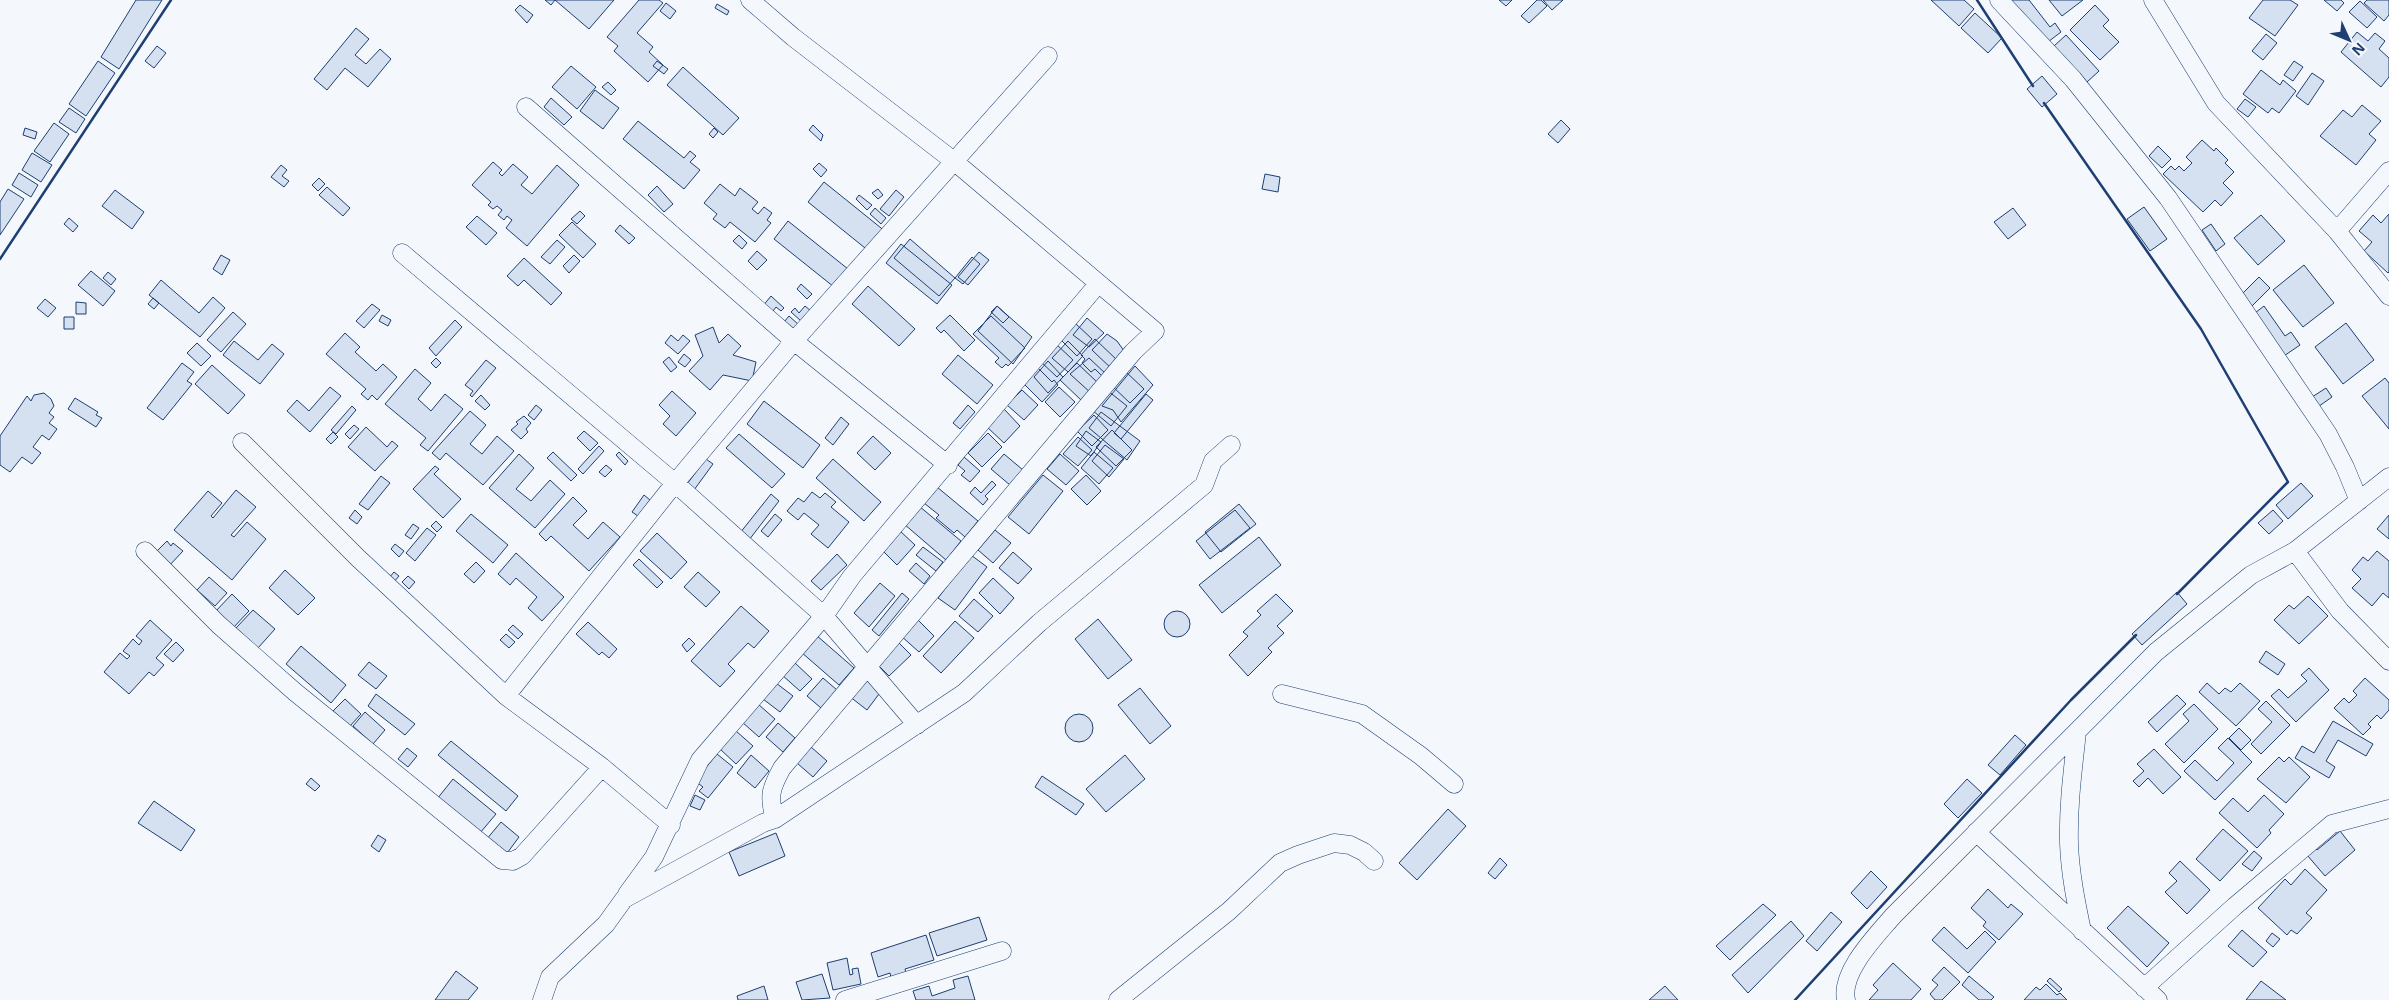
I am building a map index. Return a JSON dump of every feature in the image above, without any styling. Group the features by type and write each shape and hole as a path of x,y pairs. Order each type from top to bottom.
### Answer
{"street":[{"path":"750,0 793,37 955,162 1155,331 1132,352 782,768 774,782 770,801 776,819"},
{"path":"1999,0 2073,79 2185,222 2264,344 2328,434 2345,467 2359,501"},
{"path":"2159,1 2216,103 2337,231 2389,296"},
{"path":"506,696 675,484 794,341 1048,56"},
{"path":"526,107 794,341 948,465"},
{"path":"2337,231 2389,171"},
{"path":"402,253 675,484 824,616 917,725"},
{"path":"542,1000 550,977 606,924 654,858 700,760 824,616 852,576 948,465 1098,284"},
{"path":"242,442 358,558 506,696 602,767 671,825"},
{"path":"624,899 737,837 776,819 964,693 1039,624 1204,485 1213,461 1231,445"},
{"path":"1846,1000 1844,993 1848,979 1859,958 1893,916 2156,652 2209,607 2252,575 2295,551 2389,477"},
{"path":"145,551 219,626 295,692 502,860 513,861 522,856 602,767"},
{"path":"2295,551 2340,611 2389,661"},
{"path":"1282,694 1362,714 1421,756 1454,784"},
{"path":"2077,732 2069,800 2069,845 2073,884 2082,930"},
{"path":"2144,988 2234,906 2332,824 2389,809"},
{"path":"1976,832 2158,1000"},
{"path":"1118,1000 1229,911 1280,863 1334,843 1350,846 1364,852 1374,861"},
{"path":"845,1000 1002,951"}],"building":[{"path":"136,0 162,0 119,69 101,57"},
{"path":"545,0 555,0 551,5"},
{"path":"555,0 614,0 589,29"},
{"path":"639,0 659,0 663,3 637,33 653,47 649,52 663,65 648,82 614,51 618,46 607,37"},
{"path":"1499,0 1512,0 1506,6"},
{"path":"1537,0 1541,0 1547,6 1529,23 1521,16"},
{"path":"1543,0 1563,0 1552,10"},
{"path":"1931,0 1964,0 1974,9 1959,26"},
{"path":"2009,0 2029,0 2050,27 2055,23 2061,32 2044,45"},
{"path":"2049,0 2083,0 2062,16"},
{"path":"2263,0 2290,0 2298,5 2275,36 2249,18"},
{"path":"2324,0 2341,0 2344,3 2337,11"},
{"path":"2367,0 2389,0 2389,15 2384,21 2364,3"},
{"path":"2360,1 2377,17 2367,28 2349,12"},
{"path":"666,3 676,11 670,19 660,11"},
{"path":"717,4 729,11 727,15 715,8"},
{"path":"520,5 533,15 527,23 515,10"},
{"path":"2095,5 2109,20 2103,26 2119,42 2100,60 2070,30"},
{"path":"1975,13 2002,38 1988,53 1961,28"},
{"path":"356,28 369,39 355,55 366,64 380,49 391,59 368,87 345,68 327,90 314,79"},
{"path":"2357,32 2368,41 2375,33 2385,41 2379,49 2389,58 2389,77 2381,87 2341,52"},
{"path":"2266,34 2277,43 2263,60 2252,51"},
{"path":"2066,35 2099,71 2087,82 2054,46"},
{"path":"157,46 166,53 154,68 145,61"},
{"path":"98,61 115,73 86,116 69,104"},
{"path":"657,61 668,69 664,74 653,66"},
{"path":"2294,61 2303,67 2293,81 2284,75"},
{"path":"571,66 596,87 577,109 552,87"},
{"path":"683,67 739,118 723,135 667,85"},
{"path":"2261,70 2280,85 2283,80 2296,91 2279,113 2272,108 2268,113 2243,94"},
{"path":"2312,73 2324,81 2308,105 2296,96"},
{"path":"2042,76 2057,94 2042,107 2027,89"},
{"path":"608,82 616,90 611,95 602,87"},
{"path":"595,90 619,108 603,129 580,111"},
{"path":"551,98 572,117 564,125 544,107"},
{"path":"2245,99 2256,107 2248,117 2237,109"},
{"path":"2362,105 2381,121 2369,134 2376,140 2356,165 2320,136 2343,110 2352,117"},
{"path":"69,108 85,119 76,133 59,122"},
{"path":"1561,120 1570,129 1558,143 1548,134"},
{"path":"638,121 684,158 690,151 696,156 690,162 700,170 684,189 623,139"},
{"path":"54,123 69,134 50,162 34,151"},
{"path":"813,125 823,135 821,141 809,130"},
{"path":"25,128 37,132 35,139 23,135"},
{"path":"714,128 718,132 713,138 709,134"},
{"path":"2202,140 2214,151 2216,148 2228,160 2225,163 2234,172 2223,183 2233,193 2221,206 2215,200 2203,212 2163,174 2171,166 2175,170 2179,166 2184,171 2192,163 2186,157"},
{"path":"2158,146 2171,159 2162,168 2149,156"},
{"path":"32,153 52,165 41,182 22,170"},
{"path":"493,162 502,170 499,173 502,176 513,164 528,177 521,185 532,194 557,165 579,185 527,246 506,228 512,220 507,216 504,220 498,215 502,210 497,206 493,209 488,205 491,202 472,185"},
{"path":"819,163 827,170 821,177 813,169"},
{"path":"281,165 287,170 282,176 289,181 284,187 271,177"},
{"path":"19,173 38,185 31,197 12,185"},
{"path":"1265,174 1280,177 1278,192 1262,189"},
{"path":"319,178 325,184 318,191 312,185"},
{"path":"824,182 886,232 870,252 808,202"},
{"path":"720,184 735,196 740,188 758,202 752,209 758,214 764,207 772,213 767,220 771,223 755,242 730,222 725,228 713,219 717,214 704,203"},
{"path":"657,186 673,204 664,212 648,195"},
{"path":"327,187 350,208 343,216 319,195"},
{"path":"8,189 24,199 0,235 0,202"},
{"path":"878,189 883,195 878,199 872,193"},
{"path":"115,190 144,212 132,229 102,206"},
{"path":"896,190 904,197 889,216 880,209"},
{"path":"859,195 872,205 867,210 856,199"},
{"path":"2144,207 2167,239 2150,251 2127,219"},
{"path":"875,208 886,218 881,224 870,214"},
{"path":"2013,208 2026,225 2008,239 1994,222"},
{"path":"580,211 585,216 577,224 571,219"},
{"path":"2389,214 2388,273 2364,251 2372,242 2359,231 2373,215 2381,223"},
{"path":"2261,215 2285,241 2258,265 2234,238"},
{"path":"477,216 497,233 486,245 466,227"},
{"path":"69,218 78,226 73,232 64,224"},
{"path":"788,221 848,269 834,287 774,239"},
{"path":"572,222 596,244 583,258 559,235"},
{"path":"2211,224 2225,244 2216,251 2202,230"},
{"path":"620,225 635,238 629,244 615,231"},
{"path":"739,235 747,243 742,249 733,241"},
{"path":"910,239 955,278 939,296 894,258"},
{"path":"557,240 565,247 550,264 541,257"},
{"path":"901,244 952,285 937,304 886,263"},
{"path":"757,251 767,260 757,270 748,261"},
{"path":"979,252 989,260 968,285 958,277"},
{"path":"221,255 230,260 222,275 213,269"},
{"path":"574,255 580,261 569,273 563,266"},
{"path":"972,257 980,264 963,284 955,278"},
{"path":"524,258 562,293 551,305 524,280 518,286 507,276"},
{"path":"2304,265 2334,303 2303,327 2273,290"},
{"path":"91,271 115,291 103,306 78,285"},
{"path":"108,272 116,279 111,285 103,278"},
{"path":"2259,277 2270,288 2249,309 2238,298"},
{"path":"161,280 199,313 213,297 225,308 200,337 149,295"},
{"path":"801,284 812,294 807,299 797,289"},
{"path":"868,286 915,329 899,346 852,304"},
{"path":"771,296 784,308 781,311 776,307 770,315 762,307"},
{"path":"153,298 159,303 154,309 148,304"},
{"path":"45,299 56,308 48,317 37,308"},
{"path":"76,302 86,303 86,314 76,314"},
{"path":"372,304 380,310 364,328 356,321"},
{"path":"805,306 811,311 801,321 791,312 795,308 799,313"},
{"path":"997,306 1009,317 1003,323 991,312"},
{"path":"997,306 1032,337 1013,364 978,331"},
{"path":"2264,306 2285,336 2291,332 2300,345 2281,358 2251,316"},
{"path":"233,312 246,324 221,352 207,340"},
{"path":"382,315 391,320 388,326 379,321"},
{"path":"950,315 975,340 964,351 944,330 941,333 936,328"},
{"path":"789,316 799,325 793,331 784,322"},
{"path":"991,316 1025,348 1008,366 1006,364 1002,368 995,362 999,358 973,334"},
{"path":"64,317 74,317 74,329 64,329"},
{"path":"1087,318 1104,333 1089,347 1073,335"},
{"path":"455,320 462,327 436,356 429,348"},
{"path":"1075,323 1092,339 1077,356 1060,339"},
{"path":"2346,323 2374,360 2343,384 2315,347"},
{"path":"713,327 719,343 728,334 741,346 733,355 756,362 752,381 723,375 710,390 689,371 703,356 695,335"},
{"path":"345,333 360,347 355,352 376,371 383,364 397,377 377,400 372,395 368,400 361,394 366,389 326,354"},
{"path":"1107,334 1117,341 1127,355 1114,371 1092,350"},
{"path":"671,335 678,341 683,335 690,341 678,354 665,343"},
{"path":"1095,339 1118,361 1103,377 1095,369 1091,372 1082,363 1085,359 1081,355"},
{"path":"234,341 258,360 272,344 284,354 260,384 223,355"},
{"path":"1068,341 1083,356 1068,372 1052,358"},
{"path":"197,343 211,356 201,366 187,353"},
{"path":"1055,343 1073,360 1057,377 1039,360"},
{"path":"684,354 691,360 685,367 678,362"},
{"path":"958,355 993,385 977,404 942,374"},
{"path":"669,357 677,367 671,372 663,362"},
{"path":"436,358 441,363 436,368 431,363"},
{"path":"1089,358 1106,374 1092,394 1070,374"},
{"path":"486,360 496,368 472,397 470,395 473,391 465,385"},
{"path":"1048,361 1063,377 1048,393 1034,377"},
{"path":"182,363 194,372 187,381 192,384 163,420 147,408"},
{"path":"1077,363 1098,383 1081,400 1060,380"},
{"path":"212,365 245,395 228,414 195,384"},
{"path":"1135,366 1153,385 1121,422 1113,410 1102,406"},
{"path":"1037,367 1052,382 1054,380 1058,385 1042,402 1022,382"},
{"path":"415,369 431,383 418,399 431,411 445,394 463,409 428,451 420,445 426,438 385,404"},
{"path":"1125,371 1144,389 1130,403 1111,385"},
{"path":"2385,378 2389,383 2389,429 2362,396"},
{"path":"330,387 341,396 310,432 287,411 297,400 309,411"},
{"path":"1059,387 1075,402 1060,417 1045,402"},
{"path":"2326,388 2332,397 2315,409 2309,399"},
{"path":"1022,390 1038,405 1024,420 1007,405"},
{"path":"672,391 696,413 676,436 663,424 670,416 659,405"},
{"path":"1108,391 1127,406 1111,426 1092,410"},
{"path":"44,393 51,399 54,406 49,413 54,417 49,423 57,429 49,440 42,435 33,447 41,453 32,464 22,457 10,472 0,465 0,436 27,396 31,401 34,395"},
{"path":"1146,394 1153,400 1121,439 1114,433"},
{"path":"481,395 490,405 485,410 475,401"},
{"path":"75,398 98,412 96,415 102,418 96,427 68,409"},
{"path":"764,401 820,445 803,468 747,424"},
{"path":"536,405 542,410 534,420 528,415"},
{"path":"968,405 975,412 960,429 953,423"},
{"path":"352,406 356,410 336,434 331,430"},
{"path":"1004,409 1020,426 1004,443 987,427"},
{"path":"470,411 486,425 470,444 482,454 497,436 514,451 483,485 446,453 440,460 432,453"},
{"path":"1101,412 1140,441 1127,460 1089,428"},
{"path":"1094,415 1108,430 1092,446 1077,431"},
{"path":"524,416 531,423 526,429 528,432 521,439 511,430 518,424 516,422"},
{"path":"841,417 849,424 833,445 825,438"},
{"path":"354,425 359,429 350,439 345,434"},
{"path":"366,427 387,447 392,441 398,446 375,471 348,447"},
{"path":"1112,430 1132,450 1116,466 1096,447"},
{"path":"584,431 598,443 590,451 577,438"},
{"path":"1086,431 1101,442 1091,456 1076,446"},
{"path":"333,432 338,437 331,444 326,439"},
{"path":"988,433 1002,447 982,467 968,453"},
{"path":"739,434 785,474 772,488 726,448"},
{"path":"873,436 891,453 875,470 857,453"},
{"path":"1078,437 1092,450 1078,466 1063,454"},
{"path":"1105,445 1124,459 1109,477 1092,461"},
{"path":"599,446 604,451 583,474 578,469"},
{"path":"553,452 577,475 571,481 547,458"},
{"path":"619,452 628,461 625,465 616,455"},
{"path":"1094,452 1113,468 1099,484 1081,468"},
{"path":"519,454 534,468 516,489 531,501 550,480 565,494 535,528 489,488"},
{"path":"1004,454 1023,470 1010,485 991,469"},
{"path":"1060,454 1079,471 1066,485 1047,469"},
{"path":"964,457 980,471 970,482 961,475 965,471 958,465"},
{"path":"706,459 713,464 694,490 687,484"},
{"path":"833,459 881,502 864,521 816,478"},
{"path":"606,465 612,470 605,477 599,472"},
{"path":"435,466 439,469 434,474 461,499 443,518 413,489"},
{"path":"1043,475 1063,491 1029,534 1008,517"},
{"path":"1086,475 1101,491 1087,505 1071,489"},
{"path":"381,476 390,483 368,510 359,504"},
{"path":"992,481 996,485 985,496 988,499 983,505 970,493 975,487 981,493"},
{"path":"2301,483 2313,496 2288,519 2276,505"},
{"path":"937,487 978,521 965,537 957,530 954,533 936,518 939,515 924,503"},
{"path":"236,490 256,507 231,535 234,537 247,522 266,539 232,580 174,530 208,491 222,503 211,516 213,518"},
{"path":"812,492 820,498 825,493 836,502 831,507 849,522 828,548 811,534 819,525 804,513 798,520 787,511 798,498 804,502"},
{"path":"771,494 779,501 749,540 740,533"},
{"path":"644,495 650,500 638,516 632,512"},
{"path":"573,497 587,511 573,525 588,539 603,522 620,537 589,571 551,536 546,541 539,534"},
{"path":"1239,504 1256,524 1221,552 1205,532"},
{"path":"919,506 961,541 946,560 904,524"},
{"path":"355,510 362,517 357,524 349,518"},
{"path":"1235,510 1250,528 1210,559 1196,541"},
{"path":"2273,510 2283,521 2269,534 2258,523"},
{"path":"471,514 508,545 493,563 456,531"},
{"path":"775,514 782,520 768,537 761,531"},
{"path":"2389,515 2389,539 2377,529"},
{"path":"436,521 442,527 437,532 431,526"},
{"path":"413,524 419,528 411,539 405,535"},
{"path":"427,528 436,535 415,561 406,553"},
{"path":"899,530 915,545 897,565 881,549"},
{"path":"995,530 1011,543 993,563 978,550"},
{"path":"657,533 687,562 671,579 640,551"},
{"path":"1259,537 1281,565 1222,613 1199,585"},
{"path":"167,541 171,546 173,543 183,551 168,567 154,554"},
{"path":"395,544 404,551 399,557 391,549"},
{"path":"923,547 943,562 936,571 916,555"},
{"path":"2377,551 2389,561 2389,598 2383,593 2372,606 2352,588 2361,579 2352,570 2363,557 2368,561"},
{"path":"1013,552 1032,569 1018,584 999,568"},
{"path":"516,553 564,597 542,621 528,608 537,597 516,578 510,585 498,574"},
{"path":"837,554 847,565 821,590 811,581"},
{"path":"971,555 987,567 955,610 938,598"},
{"path":"639,559 663,582 657,588 633,565"},
{"path":"476,562 485,571 474,583 464,574"},
{"path":"916,563 930,576 924,584 909,571"},
{"path":"285,570 315,598 298,615 269,588"},
{"path":"394,572 399,576 393,583 388,579"},
{"path":"698,572 720,592 706,607 684,587"},
{"path":"408,576 415,582 409,589 402,582"},
{"path":"209,577 227,593 215,606 197,590"},
{"path":"993,578 1014,598 1000,614 979,593"},
{"path":"880,583 895,596 869,627 854,613"},
{"path":"2177,592 2187,604 2142,645 2132,634"},
{"path":"902,593 909,599 879,636 872,630"},
{"path":"232,594 249,611 233,628 215,612"},
{"path":"1276,594 1293,611 1277,626 1284,633 1268,648 1272,652 1248,676 1229,655 1248,636 1243,632 1261,615 1257,611"},
{"path":"2308,596 2328,616 2299,644 2274,620 2289,605 2294,609"},
{"path":"974,599 993,616 978,632 959,616"},
{"path":"741,606 769,631 754,648 748,643 728,664 735,671 720,687 691,661"},
{"path":"253,610 275,629 258,648 236,628"},
{"path":"1177,611 1186,615 1190,624 1186,633 1177,637 1168,633 1164,624 1168,615"},
{"path":"916,618 934,636 919,652 900,635"},
{"path":"1098,619 1132,660 1108,679 1075,639"},
{"path":"150,620 172,640 156,658 164,665 154,676 149,672 129,694 104,672 120,653 127,659 130,656 123,651 133,639 139,645 142,641 136,636"},
{"path":"955,621 974,638 941,673 923,656"},
{"path":"588,622 617,649 609,658 602,652 599,655 576,634"},
{"path":"513,625 523,634 518,639 508,630"},
{"path":"506,634 515,642 509,648 500,640"},
{"path":"816,635 854,668 839,685 801,652"},
{"path":"689,638 695,644 687,652 682,645"},
{"path":"176,642 184,650 173,662 164,654"},
{"path":"899,643 911,655 889,676 877,664"},
{"path":"301,646 346,685 331,703 286,664"},
{"path":"2266,651 2285,664 2278,675 2259,662"},
{"path":"369,662 387,676 376,689 358,675"},
{"path":"794,662 812,679 800,691 782,675"},
{"path":"2309,668 2329,690 2296,722 2271,696 2279,689 2288,698 2307,681 2301,675"},
{"path":"865,676 882,690 867,710 849,696"},
{"path":"823,678 837,690 821,708 807,696"},
{"path":"2365,678 2389,700 2389,710 2381,719 2377,715 2368,724 2371,727 2363,735 2334,708 2344,698 2349,703 2357,695 2353,691"},
{"path":"776,683 793,696 780,712 763,699"},
{"path":"2207,683 2219,694 2225,688 2231,692 2240,683 2260,701 2236,726 2199,692"},
{"path":"1140,688 1171,726 1150,744 1118,705"},
{"path":"376,694 415,724 405,735 368,706"},
{"path":"2177,695 2186,704 2157,732 2148,722"},
{"path":"345,699 361,714 350,726 333,711"},
{"path":"2266,701 2290,725 2261,754 2251,744 2272,722 2258,709"},
{"path":"758,704 775,719 759,737 742,722"},
{"path":"2194,704 2218,729 2184,763 2165,744 2189,721 2183,714"},
{"path":"365,712 385,730 373,744 353,726"},
{"path":"1079,714 1089,718 1093,728 1089,738 1079,742 1069,738 1065,728 1069,718"},
{"path":"2333,721 2373,744 2366,756 2338,740 2326,761 2335,767 2329,778 2295,758 2302,746 2314,753"},
{"path":"778,723 795,738 783,752 766,737"},
{"path":"2239,728 2251,740 2241,750 2229,738"},
{"path":"736,731 753,746 736,764 720,749"},
{"path":"2015,735 2026,745 2000,775 1988,765"},
{"path":"2228,738 2252,762 2215,800 2184,771 2195,760 2217,781 2234,763 2218,748"},
{"path":"451,741 518,796 506,811 438,755"},
{"path":"811,747 827,761 813,777 797,763"},
{"path":"407,748 417,756 408,767 398,759"},
{"path":"2154,749 2181,777 2163,794 2148,778 2139,787 2133,781 2144,771 2137,764"},
{"path":"717,754 733,767 708,798 699,791 703,787 695,781"},
{"path":"751,755 769,771 755,788 737,773"},
{"path":"1125,755 1145,779 1106,812 1086,789"},
{"path":"2279,757 2284,762 2289,757 2310,777 2286,803 2257,779"},
{"path":"1042,776 1084,804 1076,815 1035,787"},
{"path":"311,778 320,786 315,791 306,784"},
{"path":"453,779 496,814 480,833 437,799"},
{"path":"1967,779 1982,793 1958,818 1944,804"},
{"path":"695,795 705,800 700,810 690,806"},
{"path":"2264,795 2284,814 2269,830 2271,833 2257,848 2219,813 2233,798 2248,812"},
{"path":"154,801 195,830 181,851 138,823"},
{"path":"1448,809 1466,826 1417,880 1399,863"},
{"path":"501,822 519,837 505,856 486,840"},
{"path":"2223,829 2248,851 2220,881 2196,859"},
{"path":"2340,831 2355,850 2325,876 2307,855 2315,848 2317,850"},
{"path":"776,833 785,856 739,876 729,852"},
{"path":"378,835 386,840 379,852 371,846"},
{"path":"2254,851 2262,858 2252,871 2242,864"},
{"path":"1500,858 1507,865 1495,879 1488,873"},
{"path":"2180,861 2210,890 2187,914 2165,892 2177,881 2169,873"},
{"path":"2305,869 2327,890 2306,913 2312,918 2297,934 2291,930 2287,935 2258,908 2285,879 2291,885"},
{"path":"1871,871 1887,887 1867,909 1851,893"},
{"path":"1988,889 2008,908 2011,904 2023,914 1999,940 1983,926 1986,922 1971,908"},
{"path":"1763,904 1776,915 1730,960 1716,946"},
{"path":"2128,906 2169,943 2147,967 2107,928"},
{"path":"1831,912 1842,922 1817,951 1806,941"},
{"path":"979,917 987,940 937,956 929,933"},
{"path":"1791,921 1804,936 1748,993 1732,975"},
{"path":"1944,927 1967,949 1985,931 1996,942 1968,973 1932,940"},
{"path":"2242,930 2267,952 2253,967 2228,946"},
{"path":"2272,933 2280,939 2273,947 2266,941"},
{"path":"926,935 934,960 905,969 906,973 891,978 890,973 878,977 871,953"},
{"path":"847,958 850,975 853,974 852,969 858,968 861,984 833,990 827,963"},
{"path":"1893,963 1921,989 1911,1000 1869,1000 1878,990 1873,985"},
{"path":"1944,967 1960,982 1942,1000 1935,1000 1930,994 1938,985 1932,980"},
{"path":"456,971 478,988 468,1000 435,1000"},
{"path":"822,974 830,998 802,1000 796,982"},
{"path":"968,976 975,1000 916,1000 913,991 929,986 932,996 955,988 953,980"},
{"path":"1969,976 1994,997 1991,1000 1979,1000 1962,985"},
{"path":"2050,978 2062,989 2059,992 2047,981"},
{"path":"2261,981 2286,1000 2246,1000"},
{"path":"2046,984 2057,995 2060,993 2067,1000 2024,1000 2036,987 2040,990"},
{"path":"764,986 768,1000 738,1000 737,996"},
{"path":"1665,986 1678,1000 1649,1000"}],"wall":[{"path":"0,259 171,0"},
{"path":"1977,0 2033,86"},
{"path":"2044,103 2201,329 2288,482 2177,594"},
{"path":"1795,1000 2071,700 2136,635"}]}
